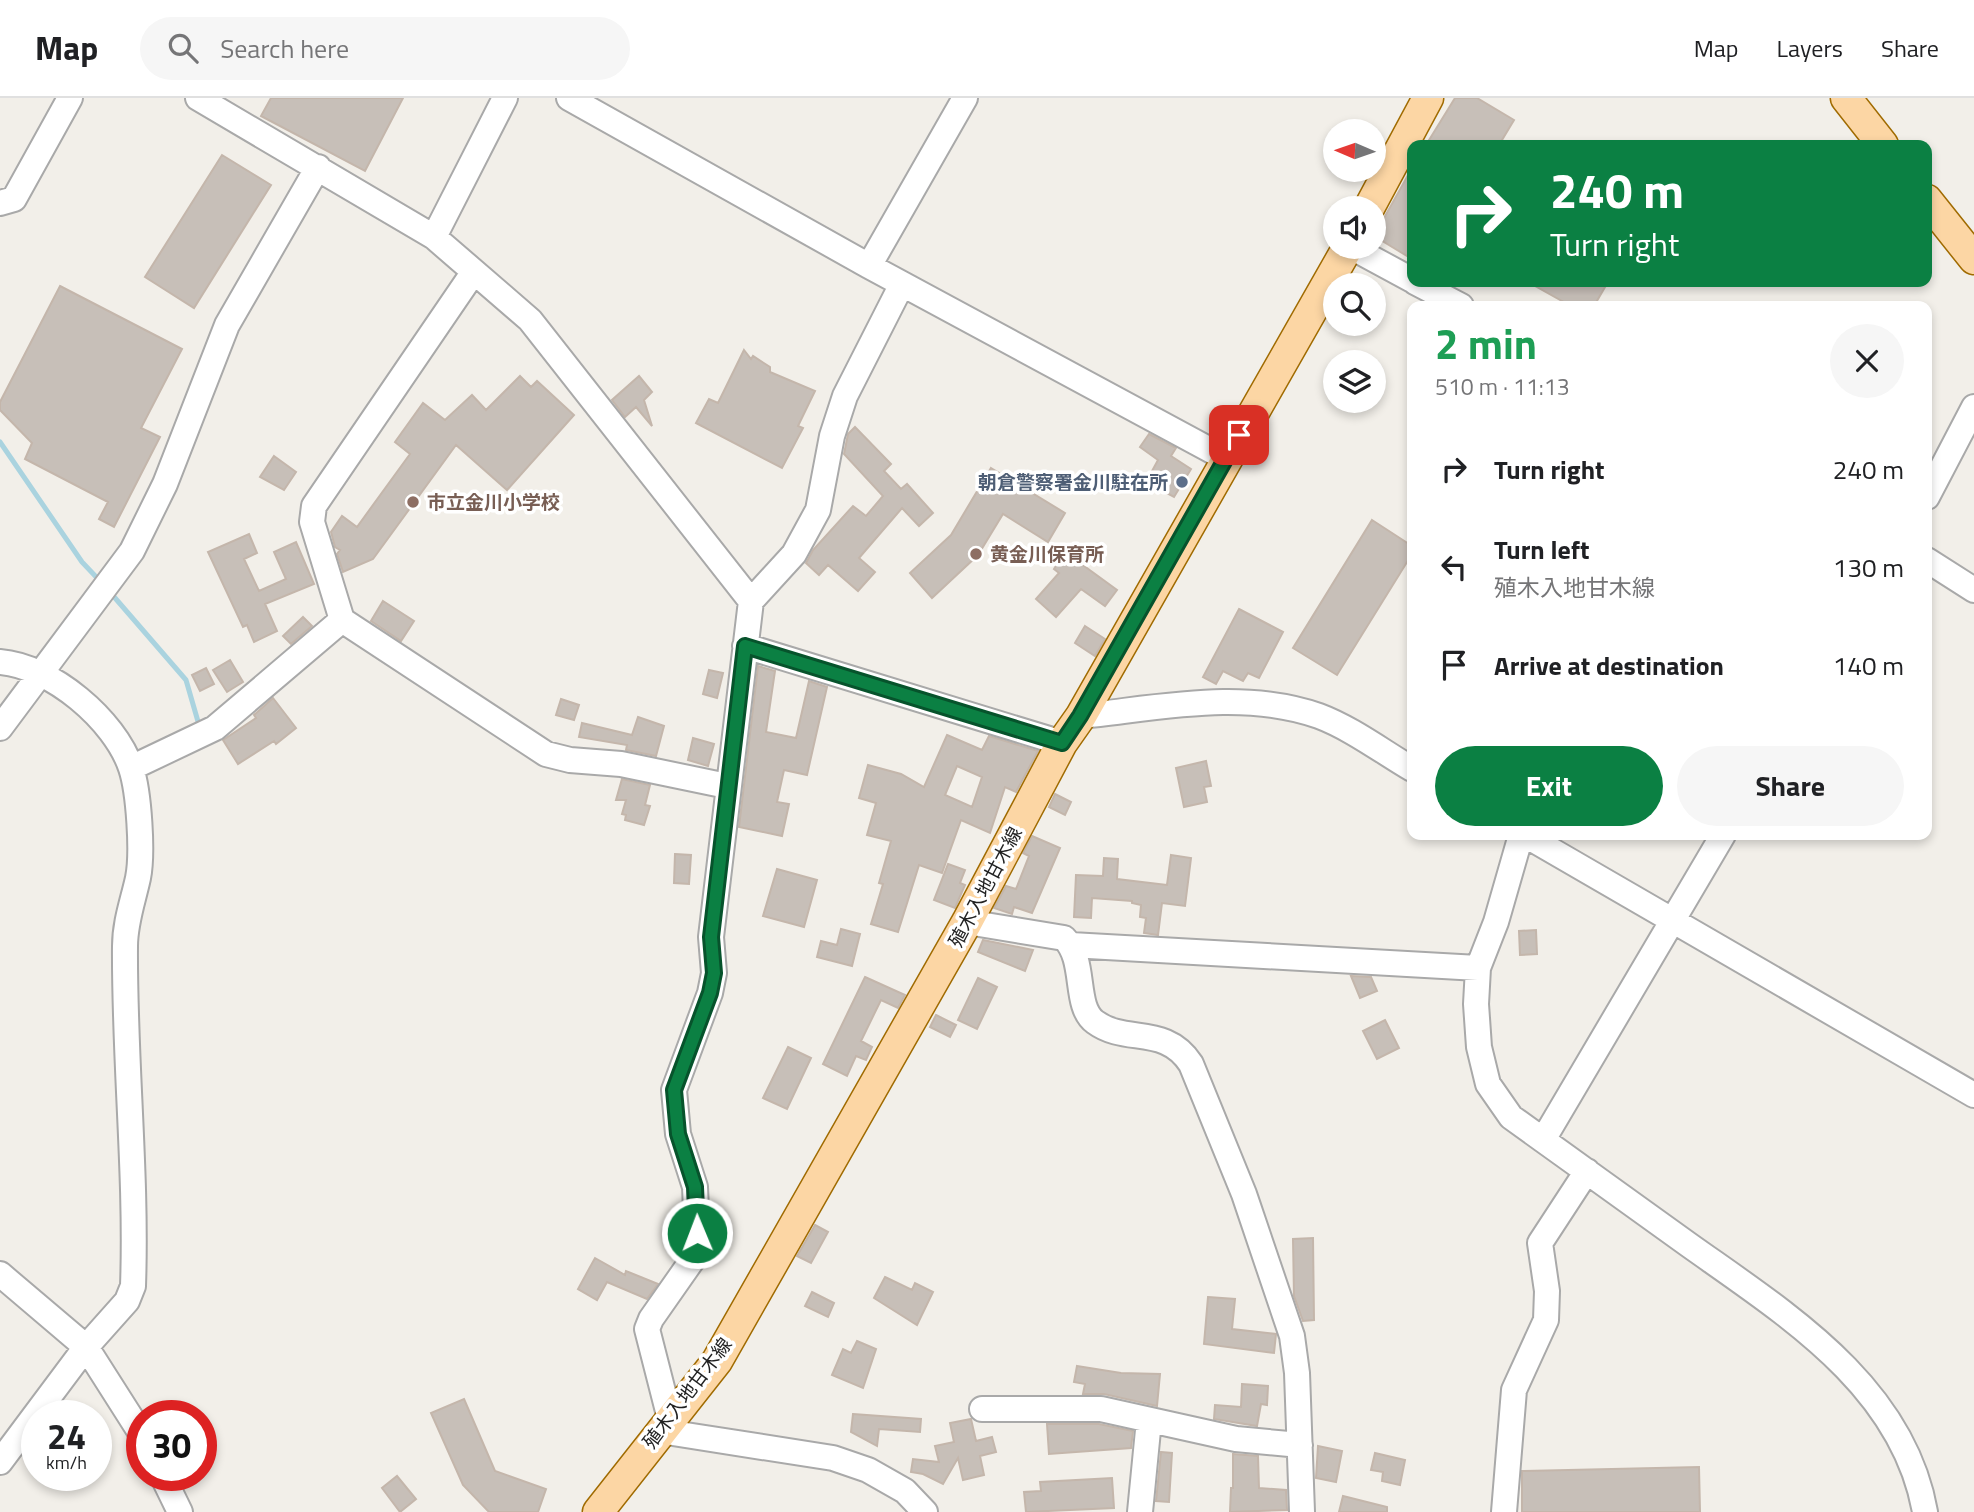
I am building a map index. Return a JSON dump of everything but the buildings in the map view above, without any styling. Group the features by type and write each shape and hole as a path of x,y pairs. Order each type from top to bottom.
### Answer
{"main road":[{"path":"1375,196 1428,98"},
{"path":"1846,98 1879,140"},
{"path":"1932,206 1974,259"},
{"name":"殖木入地甘木線","path":"598,1512 717,1361 967,922 1062,743 1342,259"}],"street":[{"path":"0,203 14,199 70,98"},
{"path":"198,98 434,237 530,320 751,601"},
{"path":"434,237 505,98"},
{"path":"569,98 869,266 1226,458"},
{"path":"869,266 965,98"},
{"path":"0,727 48,667 132,551 165,484 227,325 318,167"},
{"path":"1372,259 1407,277"},
{"path":"473,273 314,506 312,522 342,620 547,754 570,760 621,764 727,786"},
{"path":"902,284 845,396 832,436 818,510 794,554 751,601 711,937 714,973 710,993 674,1090 678,1134 695,1187 697,1233 693,1259 651,1319 647,1329 665,1425 834,1458 868,1469 896,1486 925,1512"},
{"path":"1425,287 1452,301"},
{"path":"1932,487 1974,407"},
{"path":"1932,563 1974,590"},
{"path":"131,768 215,728 342,620"},
{"path":"745,646 1062,743"},
{"path":"0,662 48,667 72,693 108,724 131,768 141,842 138,877 124,943 133,1286 127,1301 86,1347 0,1462"},
{"path":"1080,716 1228,702 1272,702 1322,717 1407,766"},
{"path":"1521,840 1496,922 1478,968 1479,1047 1488,1084 1511,1117 1795,1320 1849,1370 1881,1408 1907,1450 1920,1483 1925,1512"},
{"path":"1532,840 1974,1095"},
{"path":"1544,1140 1671,918 1720,840"},
{"path":"967,922 1064,938 1071,945 1078,961 1085,1009 1094,1021 1108,1028 1167,1041 1184,1052 1191,1063 1244,1194 1292,1336 1303,1512"},
{"path":"1071,945 1478,968"},
{"path":"1504,1512 1514,1390 1546,1320 1548,1307 1540,1243 1546,1229 1587,1171"},
{"path":"0,1274 86,1347 126,1411"},
{"path":"982,1409 1101,1409 1236,1439 1300,1445"},
{"path":"1140,1512 1149,1420"},
{"path":"170,1491 180,1512"}],"waterway":[{"path":"0,442 82,562 100,581"},
{"path":"109,591 186,680 199,725"}],"place":[{"name":"朝倉警察署金川駐在所","path":"1182,482"},
{"name":"市立金川小学校","path":"413,502"},
{"name":"黄金川保育所","path":"976,554"}],"route":[{"path":"697,1233 695,1187 678,1134 673,1107 674,1090 710,993 714,973 711,937 745,646 1062,743 1080,716 1239,435"}]}
